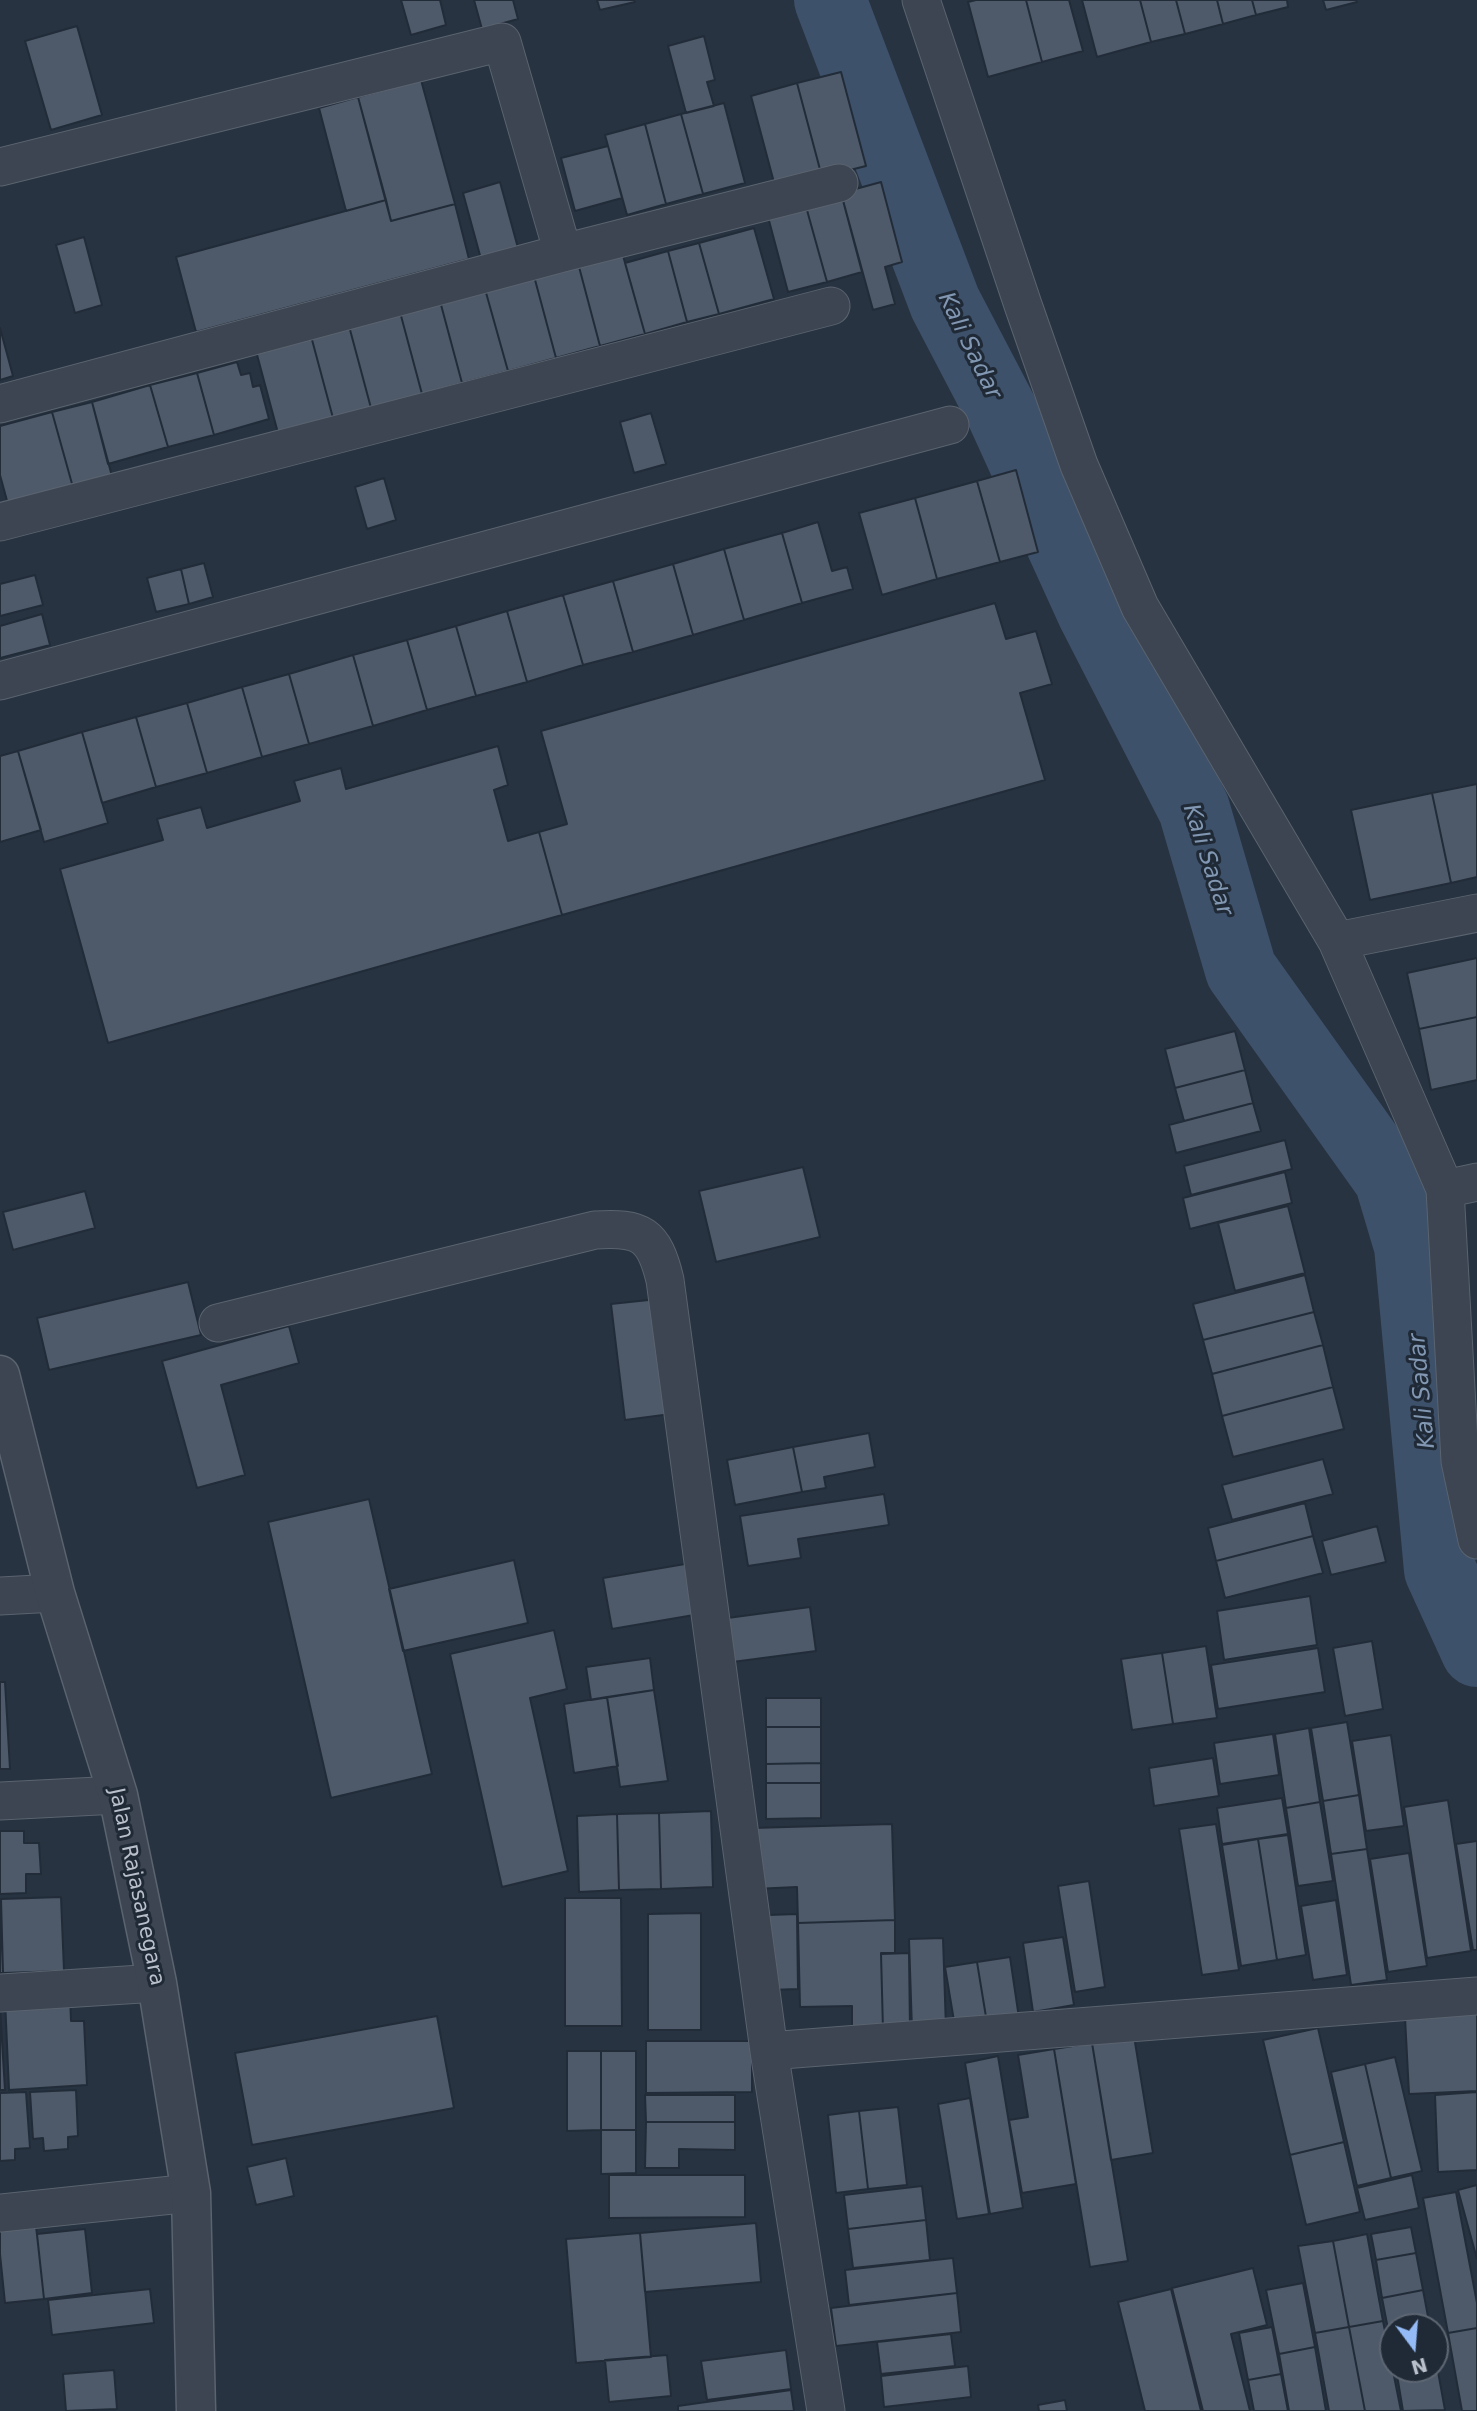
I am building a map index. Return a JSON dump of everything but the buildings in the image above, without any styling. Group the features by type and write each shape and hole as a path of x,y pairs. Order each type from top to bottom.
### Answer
{"street":[{"path":"921,0 1079,465 1140,607 1337,941 1461,1185 1460,1461 1477,1540"},
{"path":"0,167 502,42 563,253"},
{"path":"0,404 563,253 839,183"},
{"path":"0,522 831,306"},
{"path":"0,681 950,425"},
{"path":"1337,941 1477,913"},
{"path":"218,1323 595,1230 624,1228 646,1237 659,1255 665,1280 768,2051 826,2411"},
{"name":"Jalan Rajasanegara","path":"0,1375 5,1414 55,1593 118,1795 157,1983 191,2193 196,2411"},
{"path":"0,1596 55,1593"},
{"path":"0,1801 118,1795"},
{"path":"0,1993 157,1983"},
{"path":"768,2051 1477,1996"},
{"path":"0,2213 191,2193"}],"waterway":[{"name":"Kali Sadar","path":"830,0 945,303 1002,412 1093,612 1194,809 1241,970 1390,1179 1410,1246 1440,1570 1477,1651"}]}
